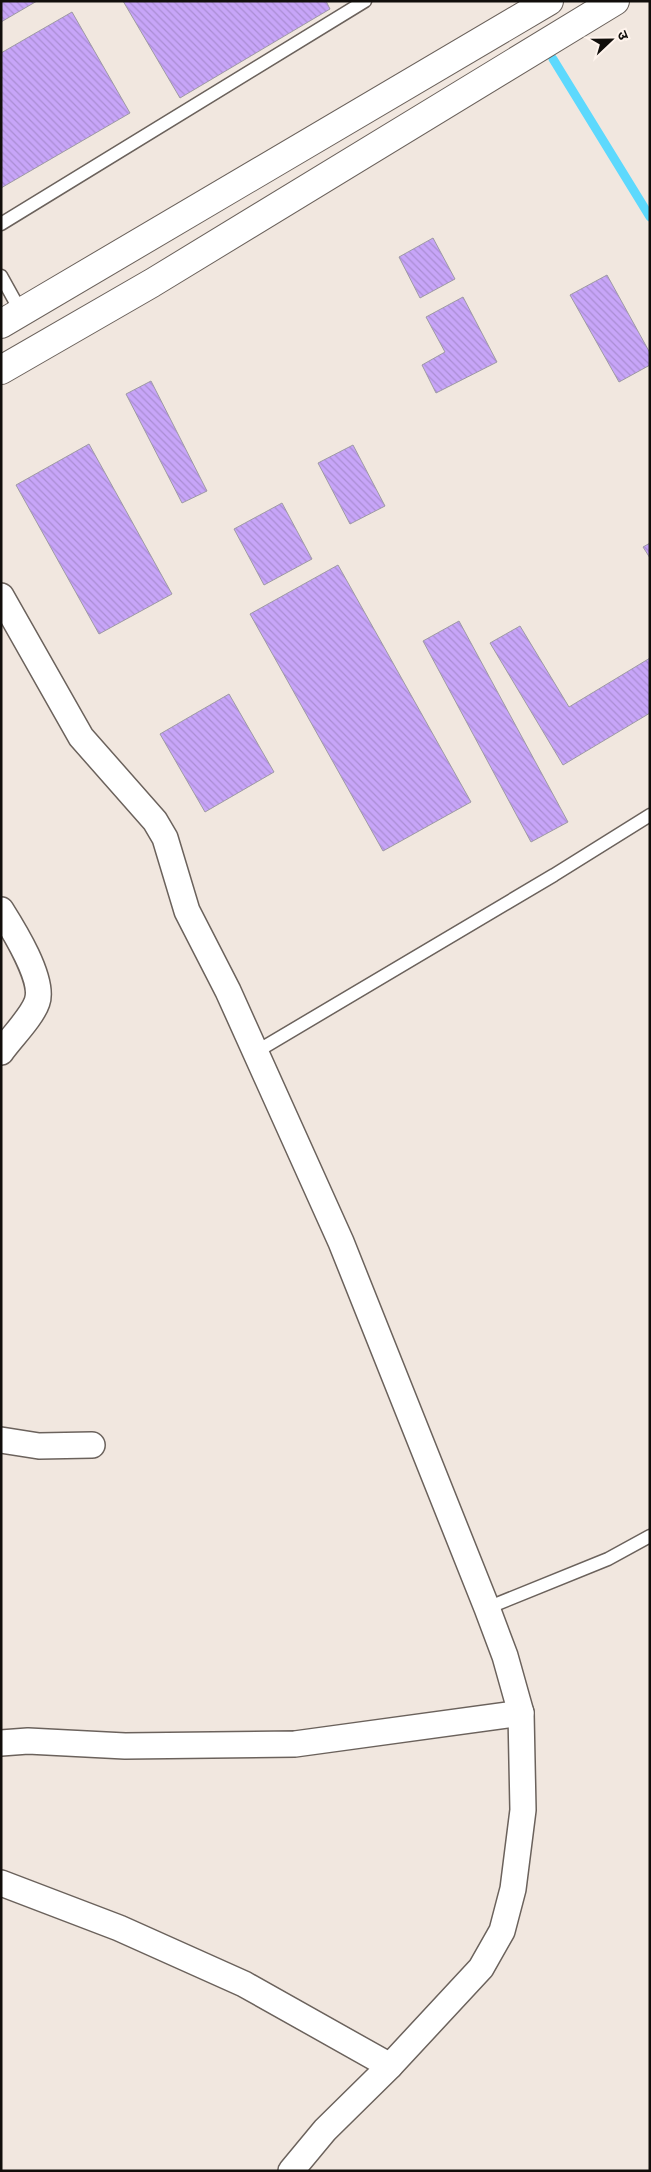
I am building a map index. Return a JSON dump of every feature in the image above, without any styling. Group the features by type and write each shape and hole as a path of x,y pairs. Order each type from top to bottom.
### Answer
{"street":[{"path":"11,318 549,1"},
{"path":"1,370 152,283 615,1"},
{"path":"1,596 81,737 155,821 165,838 187,911 228,991 254,1053 341,1242 487,1608 505,1656 521,1713 523,1810 513,1889 502,1932 481,1968 390,2066 324,2130 291,2171"},
{"path":"1,910 36,977 40,990 37,1003 1,1052"},
{"path":"1,1440 38,1446 92,1444"},
{"path":"1,1743 28,1741 125,1746 296,1744 521,1713"},
{"path":"1,1884 119,1928 244,1984 390,2066"}],"lane":[{"path":"1,224 365,1"},
{"path":"1,276 11,318"},
{"path":"254,1053 545,880 650,815"},
{"path":"487,1608 608,1559 650,1536"}],"building":[{"path":"1,1 37,1 1,22"},
{"path":"123,1 326,1 330,9 180,98"},
{"path":"72,12 130,113 1,188 1,53"},
{"path":"433,238 455,279 420,298 399,257"},
{"path":"607,275 650,353 650,365 619,382 570,295"},
{"path":"463,297 497,362 436,393 422,365 445,352 426,317"},
{"path":"151,381 207,491 182,503 126,394"},
{"path":"89,444 172,594 99,634 16,485"},
{"path":"353,445 385,506 350,524 318,463"},
{"path":"282,503 312,559 264,585 234,529"},
{"path":"650,543 650,558 643,547"},
{"path":"338,565 471,802 383,851 250,614"},
{"path":"459,621 568,822 531,842 423,641"},
{"path":"520,626 569,707 650,658 650,713 563,765 490,643"},
{"path":"229,694 274,772 205,812 160,734"}],"waterway":[{"path":"553,59 650,217"}]}
